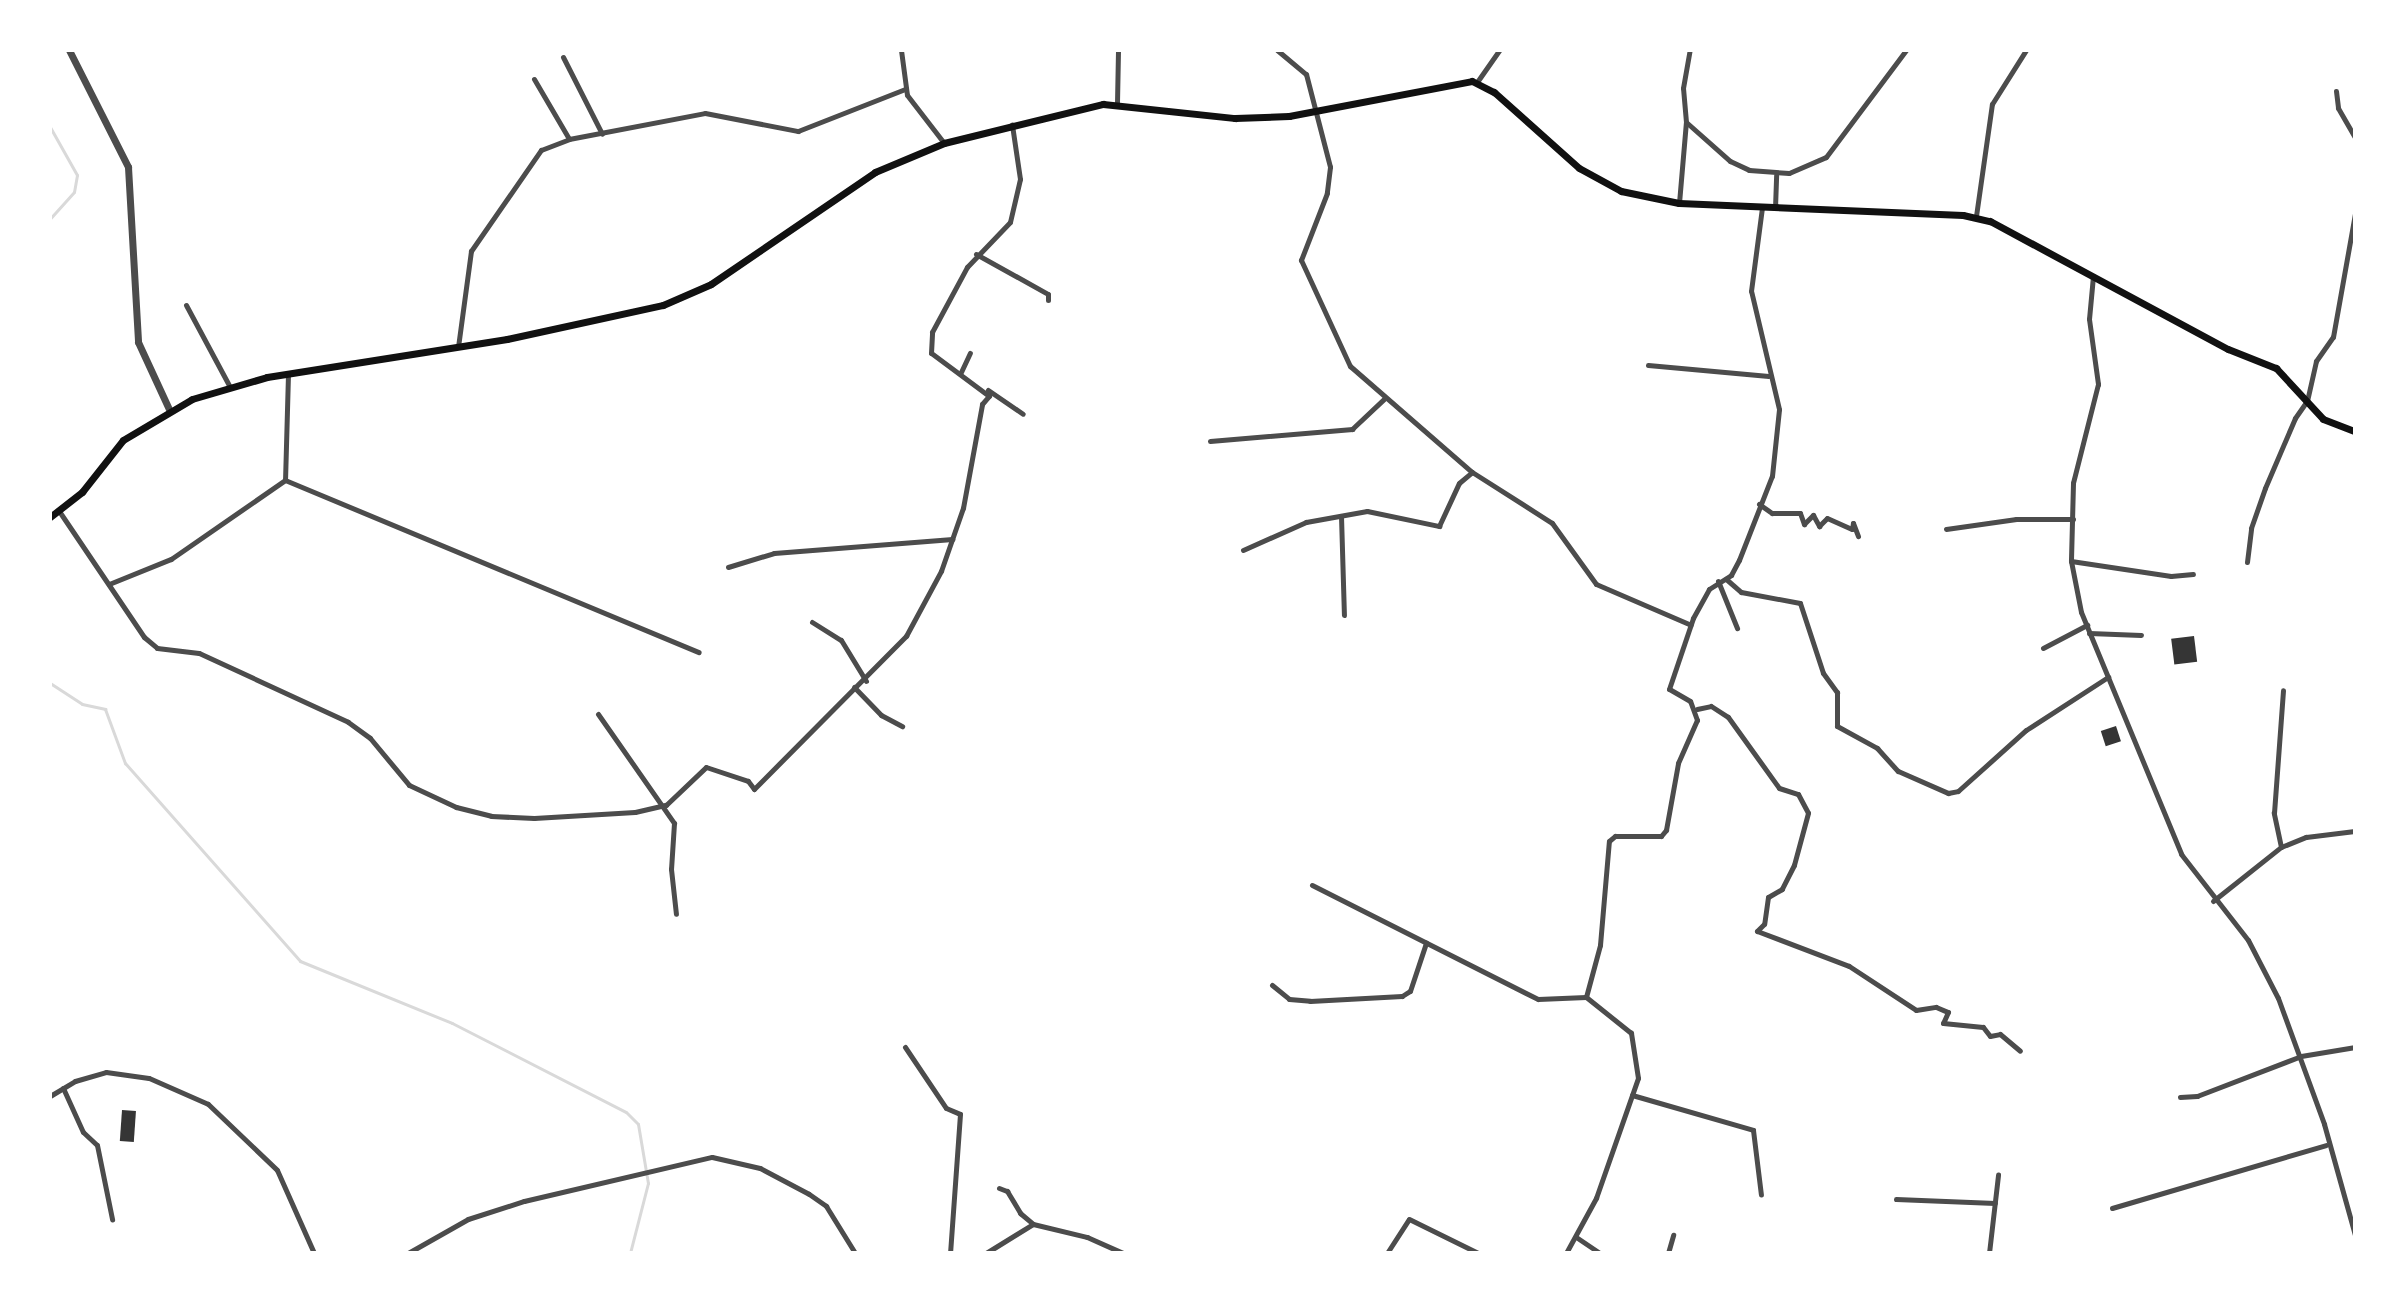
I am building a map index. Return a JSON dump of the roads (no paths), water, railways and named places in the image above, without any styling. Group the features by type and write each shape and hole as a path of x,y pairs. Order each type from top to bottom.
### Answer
{"main road":[{"path":"50,517 82,492 123,440 169,409 230,387 288,374 458,347 635,312 693,293 875,172 944,143 1117,103 1235,118 1315,111 1477,82 1599,183 1679,203 1976,216 2093,275 2228,349 2276,368 2323,419 2355,431"}],"street":[{"path":"901,50 905,89 944,143"},
{"path":"1117,103 1118,50"},
{"path":"1277,50 1306,74 1330,181 1302,252 1303,269 1339,350 1385,398 1472,472 1552,523 1596,584 1691,625"},
{"path":"1477,82 1499,50"},
{"path":"1679,203 1686,122 1683,88 1690,50"},
{"path":"1686,122 1730,161 1776,175 1826,157 1906,50"},
{"path":"1976,216 1992,104 2026,50"},
{"path":"70,52 128,167 138,342 169,409"},
{"path":"563,57 602,134"},
{"path":"534,79 569,139"},
{"path":"458,347 471,251 541,150 569,139 705,113 798,131 905,89"},
{"path":"2336,91 2338,108 2355,137"},
{"path":"1012,125 1020,179 1010,222 976,254 932,332 931,353 1023,414"},
{"path":"1775,208 1776,175"},
{"path":"1762,207 1751,291 1779,409 1775,458 1739,560 1726,579 1718,581 1691,625 1669,689 1697,709 1711,706 1728,717 1779,788 1798,794 1808,813 1794,865 1782,889 1768,897 1764,924 1757,931 1849,966 1916,1010 1936,1007 1948,1012 1943,1023 1983,1027 1990,1036 2000,1034 2020,1051"},
{"path":"2247,562 2251,528 2265,488 2295,418 2307,401 2316,361 2333,337 2355,213"},
{"path":"976,254 1048,294 1048,300"},
{"path":"2093,275 2089,319 2098,384 2074,464 2071,561 2089,633 2181,854 2213,901 2233,920 2263,964 2301,1056 2355,1235"},
{"path":"186,305 230,387"},
{"path":"961,372 970,353"},
{"path":"1648,365 1769,376"},
{"path":"285,480 288,374"},
{"path":"59,511 144,637 157,648 199,653 348,722 370,738 409,785 456,807 491,816 534,818 666,805 706,767 748,781 754,789 854,687 866,681 912,627 953,539 963,508 982,404 989,396 987,390"},
{"path":"1210,441 1352,429 1385,398"},
{"path":"1243,550 1306,522 1367,511 1439,526 1459,483 1472,472"},
{"path":"109,584 171,559 285,480"},
{"path":"285,480 699,652"},
{"path":"1759,504 1772,513 1800,513 1804,524 1813,515 1819,526 1827,518 1852,529 1853,523 1858,536"},
{"path":"1341,516 1344,615"},
{"path":"1946,529 2016,519 2073,519"},
{"path":"728,567 774,553 953,539"},
{"path":"2071,561 2171,576 2193,574"},
{"path":"1726,579 1741,592 1800,603 1823,673 1837,692 1837,726 1877,748 1898,771 1948,793 1958,791 2026,730 2108,677"},
{"path":"1718,581 1737,628"},
{"path":"812,622 841,640 866,681"},
{"path":"2043,648 2087,625"},
{"path":"2089,633 2141,635"},
{"path":"854,687 881,715 902,726"},
{"path":"2281,847 2274,813 2283,690"},
{"path":"1586,997 1600,945 1609,841 1615,836 1661,836 1666,830 1673,783 1697,709"},
{"path":"598,714 618,749 666,805 674,823 671,869 676,914"},
{"path":"2213,901 2281,847 2306,837 2355,831"},
{"path":"1312,885 1538,999 1586,997 1631,1033 1638,1060 1632,1095 1596,1198 1566,1253"},
{"path":"1272,985 1289,999 1310,1001 1402,996 1410,991 1426,943"},
{"path":"905,1047 946,1108 960,1114 950,1253"},
{"path":"2180,1097 2197,1096 2301,1056 2355,1047"},
{"path":"50,1096 106,1072 149,1078 208,1104 277,1170 314,1253"},
{"path":"63,1088 83,1132 97,1145 112,1219"},
{"path":"1632,1095 1753,1130 1761,1195"},
{"path":"2112,1208 2326,1145"},
{"path":"408,1253 468,1219 524,1201 712,1157 760,1168 809,1194 826,1206 855,1253"},
{"path":"1989,1253 1998,1175"},
{"path":"999,1188 1007,1191 1020,1213 1033,1224 1087,1237 1123,1253"},
{"path":"1896,1199 1995,1203"},
{"path":"1387,1253 1409,1219 1478,1253"},
{"path":"986,1253 1033,1224"},
{"path":"1668,1253 1673,1235"},
{"path":"1576,1237 1600,1253"}],"waterway":[{"path":"50,127 77,175 74,192 50,219"},
{"path":"50,683 82,704 105,709 125,763 300,961 452,1023 626,1112 638,1124 648,1183 630,1253"}]}
